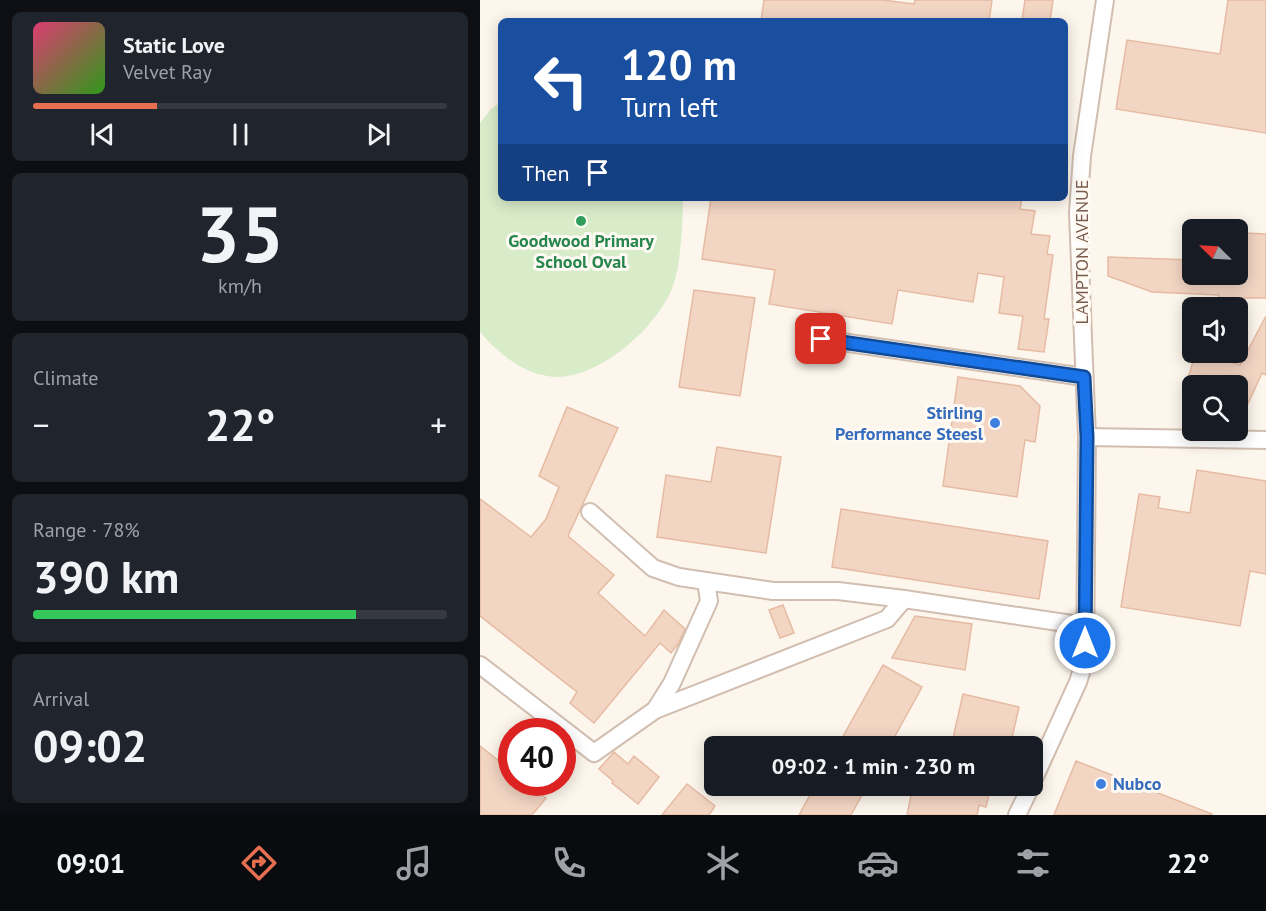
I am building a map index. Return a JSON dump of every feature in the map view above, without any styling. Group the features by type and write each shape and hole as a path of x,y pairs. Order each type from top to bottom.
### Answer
{"street":[{"name":"LAMPTON AVENUE","path":"1043,759 1078,682 1085,660 1087,437 1078,213 1082,156 1105,0"},
{"path":"821,339 1084,377"},
{"path":"1087,437 1266,440"},
{"path":"590,512 653,568 679,577 773,591 838,591 1085,626"},
{"path":"655,710 672,683 709,602 706,581"},
{"path":"480,665 594,753 655,710 887,619 904,599"},
{"name":"LAMPTON AVENUE","path":"1017,815 1026,796"}],"green space":[{"name":"Goodwood Primary School Oval","path":"498,104 498,201 682,201 682,230 677,270 673,286 662,307 638,336 623,349 607,360 574,375 557,377 534,373 504,356 480,332 480,123"}],"building":[{"path":"764,0 883,0 914,4 915,0 992,0 989,18 761,18"},
{"path":"1025,0 1053,0 1050,18 1022,18"},
{"path":"1228,0 1266,0 1266,133 1116,109 1127,40 1220,54"},
{"path":"711,201 1021,201 1020,209 1035,211 1031,234 1050,236 1047,254 1053,255 1044,319 1049,319 1044,352 1018,349 1023,316 999,313 1004,277 978,273 973,302 898,290 892,324 769,304 775,270 702,259"},
{"path":"1248,233 1266,234 1266,298 1152,292 1108,276 1108,257 1182,260 1182,285 1248,285"},
{"path":"694,290 755,298 740,396 679,387"},
{"path":"1266,316 1266,375 1262,373 1248,404 1248,375 1189,375 1193,363 1240,365 1248,363 1248,350"},
{"name":"Stirling Performance Steesl","path":"958,377 1020,386 1040,406 1035,442 1025,440 1017,497 943,486"},
{"path":"567,407 618,428 568,536 614,575 598,593 645,636 664,610 685,629 671,653 660,643 594,723 570,703 577,692 480,616 480,499 531,537 546,519 559,487 539,476"},
{"path":"717,447 781,457 766,553 657,537 666,475 711,482"},
{"path":"1197,470 1266,481 1266,574 1250,571 1240,626 1121,607 1139,494 1160,497 1158,508 1190,513"},
{"path":"841,509 1048,541 1039,599 832,567"},
{"path":"783,605 794,633 780,638 769,610"},
{"path":"915,616 972,624 965,670 892,658"},
{"path":"883,665 922,687 895,736 843,736"},
{"path":"963,694 1019,707 1012,736 953,736"},
{"path":"480,746 498,760 498,796 543,796 546,798 532,815 480,815"},
{"path":"614,752 628,764 634,756 659,777 638,804 599,769"},
{"name":"Nubco","path":"1076,761 1212,814 1212,815 1054,815"},
{"path":"687,784 715,806 709,815 662,815"},
{"path":"809,796 861,796 851,815 799,815"},
{"path":"911,796 989,796 986,807 979,805 977,815 907,815"}],"place":[{"name":"Goodwood Primary School Oval","path":"581,221"},
{"name":"Stirling Performance Steesl","path":"995,423"},
{"name":"Nubco","path":"1101,784"}],"route":[{"path":"821,339 1084,377 1087,437 1085,643"}]}
